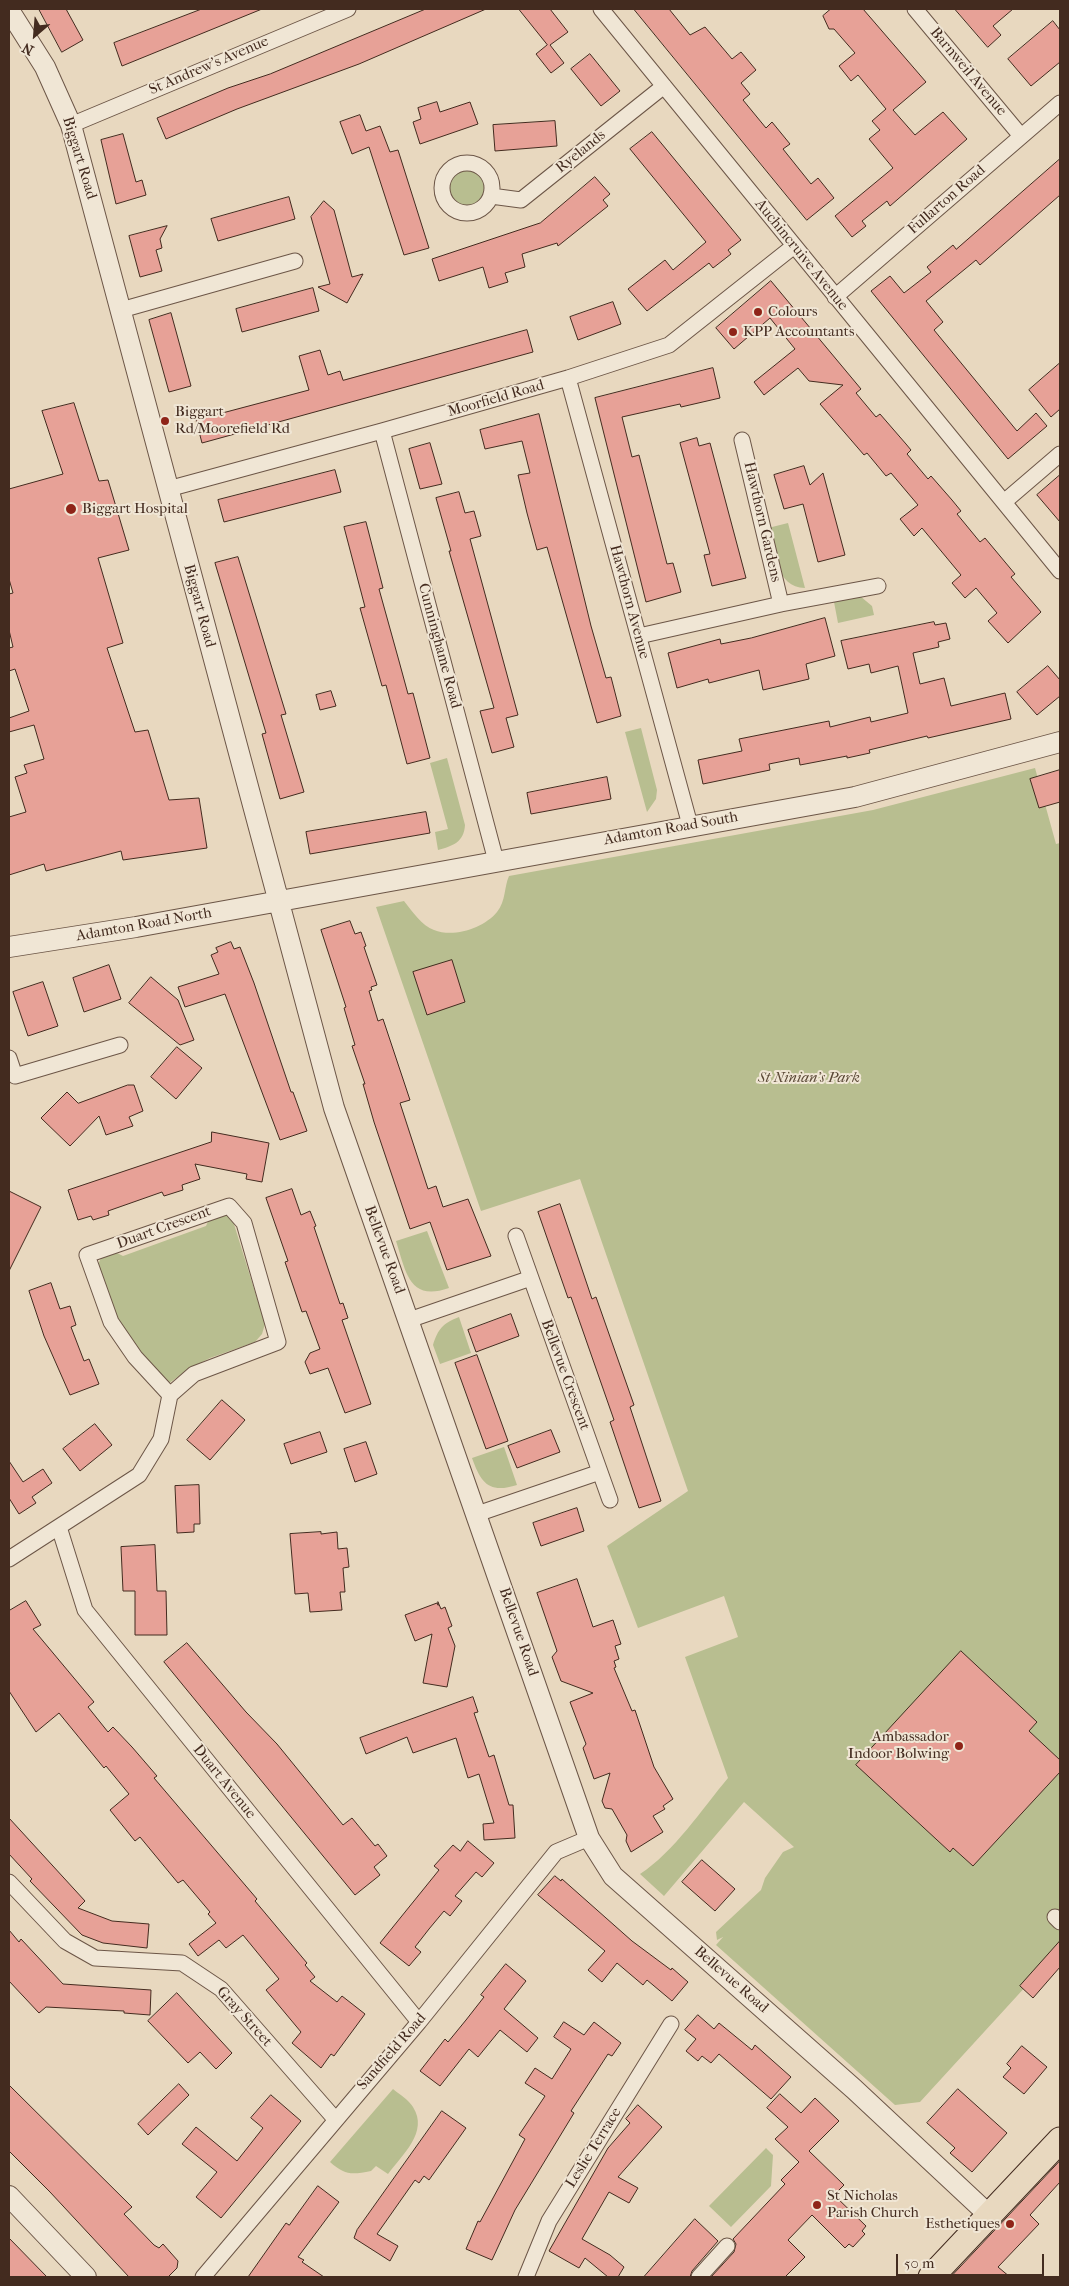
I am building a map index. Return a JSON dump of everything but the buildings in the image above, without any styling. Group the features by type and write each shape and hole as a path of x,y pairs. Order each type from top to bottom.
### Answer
{"main road":[{"path":"931,2277 1060,2140"}],"street":[{"name":"St Andrew's Avenue","path":"71,124 312,15 348,9"},
{"name":"Auchincruive Avenue","path":"601,9 1060,571"},
{"name":"Barnweil Avenue","path":"914,9 1021,136"},
{"name":"Biggart Road","path":"10,13 46,67 71,124 278,901"},
{"name":"Ryelands","path":"491,196 521,200 664,86"},
{"name":"Fullarton Road","path":"835,297 1060,103"},
{"name":"Moorfield Road","path":"168,489 382,432 568,378 669,345 794,246"},
{"path":"122,310 295,261"},
{"name":"Hawthorn Avenue","path":"568,378 690,825"},
{"name":"Cunninghame Road","path":"382,432 496,861"},
{"name":"Hawthorn Gardens","path":"742,440 781,604"},
{"path":"1004,502 1060,454"},
{"path":"639,636 781,604 878,586"},
{"name":"Adamton Road South","path":"278,901 690,825 855,797 1060,742"},
{"name":"Adamton Road North","path":"9,947 278,901"},
{"name":"Bellevue Road","path":"278,901 334,1108 589,1838 613,1876 854,2089 990,2216"},
{"path":"9,1058 15,1076 120,1045"},
{"name":"Duart Crescent","path":"229,1206 244,1223 278,1342 194,1374 170,1394 135,1356 111,1322 87,1255 229,1206"},
{"name":"Bellevue Crescent","path":"516,1236 610,1500"},
{"path":"409,1320 531,1278"},
{"path":"9,1559 139,1475 161,1440 170,1394"},
{"path":"476,1514 600,1472"},
{"name":"Duart Avenue","path":"59,1526 85,1610 419,2022"},
{"name":"Sandfield Road","path":"203,2277 334,2119 419,2022 556,1852 589,1838"},
{"name":"Gray Street","path":"9,1882 65,1941 95,1958 182,1962 221,1989 334,2119"},
{"name":"Leslie Terrace","path":"526,2277 550,2220 671,2024"},
{"path":"9,2196 86,2277"},
{"path":"699,2277 727,2246"}],"green space":[{"path":"467,170 474,171 480,175 484,181 484,195 480,201 474,205 467,206 460,205 454,201 450,195 449,188 450,181 454,175 460,171"},
{"path":"788,523 805,588 788,582 782,575 775,557 768,528"},
{"path":"860,596 872,606 874,615 838,623 834,602"},
{"path":"641,728 657,790 656,799 647,812 625,732"},
{"path":"447,758 465,825 462,836 457,842 438,850 435,832 448,829 430,763"},
{"name":"St Ninian's Park","path":"1035,768 1056,844 1060,843 1060,1949 920,2102 895,2105 716,1945 723,1937 717,1940 716,1932 761,1890 765,1878 783,1852 794,1847 744,1802 664,1896 640,1874 676,1842 728,1778 685,1657 738,1637 724,1596 638,1628 607,1546 688,1491 580,1179 481,1211 376,907 404,901 418,918 430,928 442,932 459,932 477,927 497,912 502,903 509,876 873,810"},
{"path":"221,1214 228,1216 233,1221 265,1324 262,1334 255,1342 210,1358 187,1370 168,1384 155,1372 117,1321 97,1266 101,1258 115,1252 123,1256 206,1226 209,1219"},
{"path":"427,1231 449,1288 425,1291 417,1287 411,1281 403,1263 396,1241"},
{"path":"459,1317 471,1353 440,1364 433,1345 435,1339 445,1324"},
{"path":"504,1447 517,1485 493,1487 483,1480 472,1458"},
{"path":"393,2089 411,2104 417,2116 418,2125 412,2143 388,2174 376,2166 371,2171 358,2173 344,2172 330,2162"},
{"path":"766,2148 773,2155 771,2186 731,2227 709,2206"}],"place":[{"name":"Colours","path":"758,312"},
{"name":"KPP Accountants","path":"733,332"},
{"name":"Biggart Rd/Moorefield Rd","path":"165,421"},
{"name":"Biggart Hospital","path":"71,509"},
{"name":"Ambassador Indoor Bolwing","path":"959,1746"},
{"name":"St Nicholas Parish Church","path":"817,2205"},
{"name":"Esthetiques","path":"1010,2224"}]}
